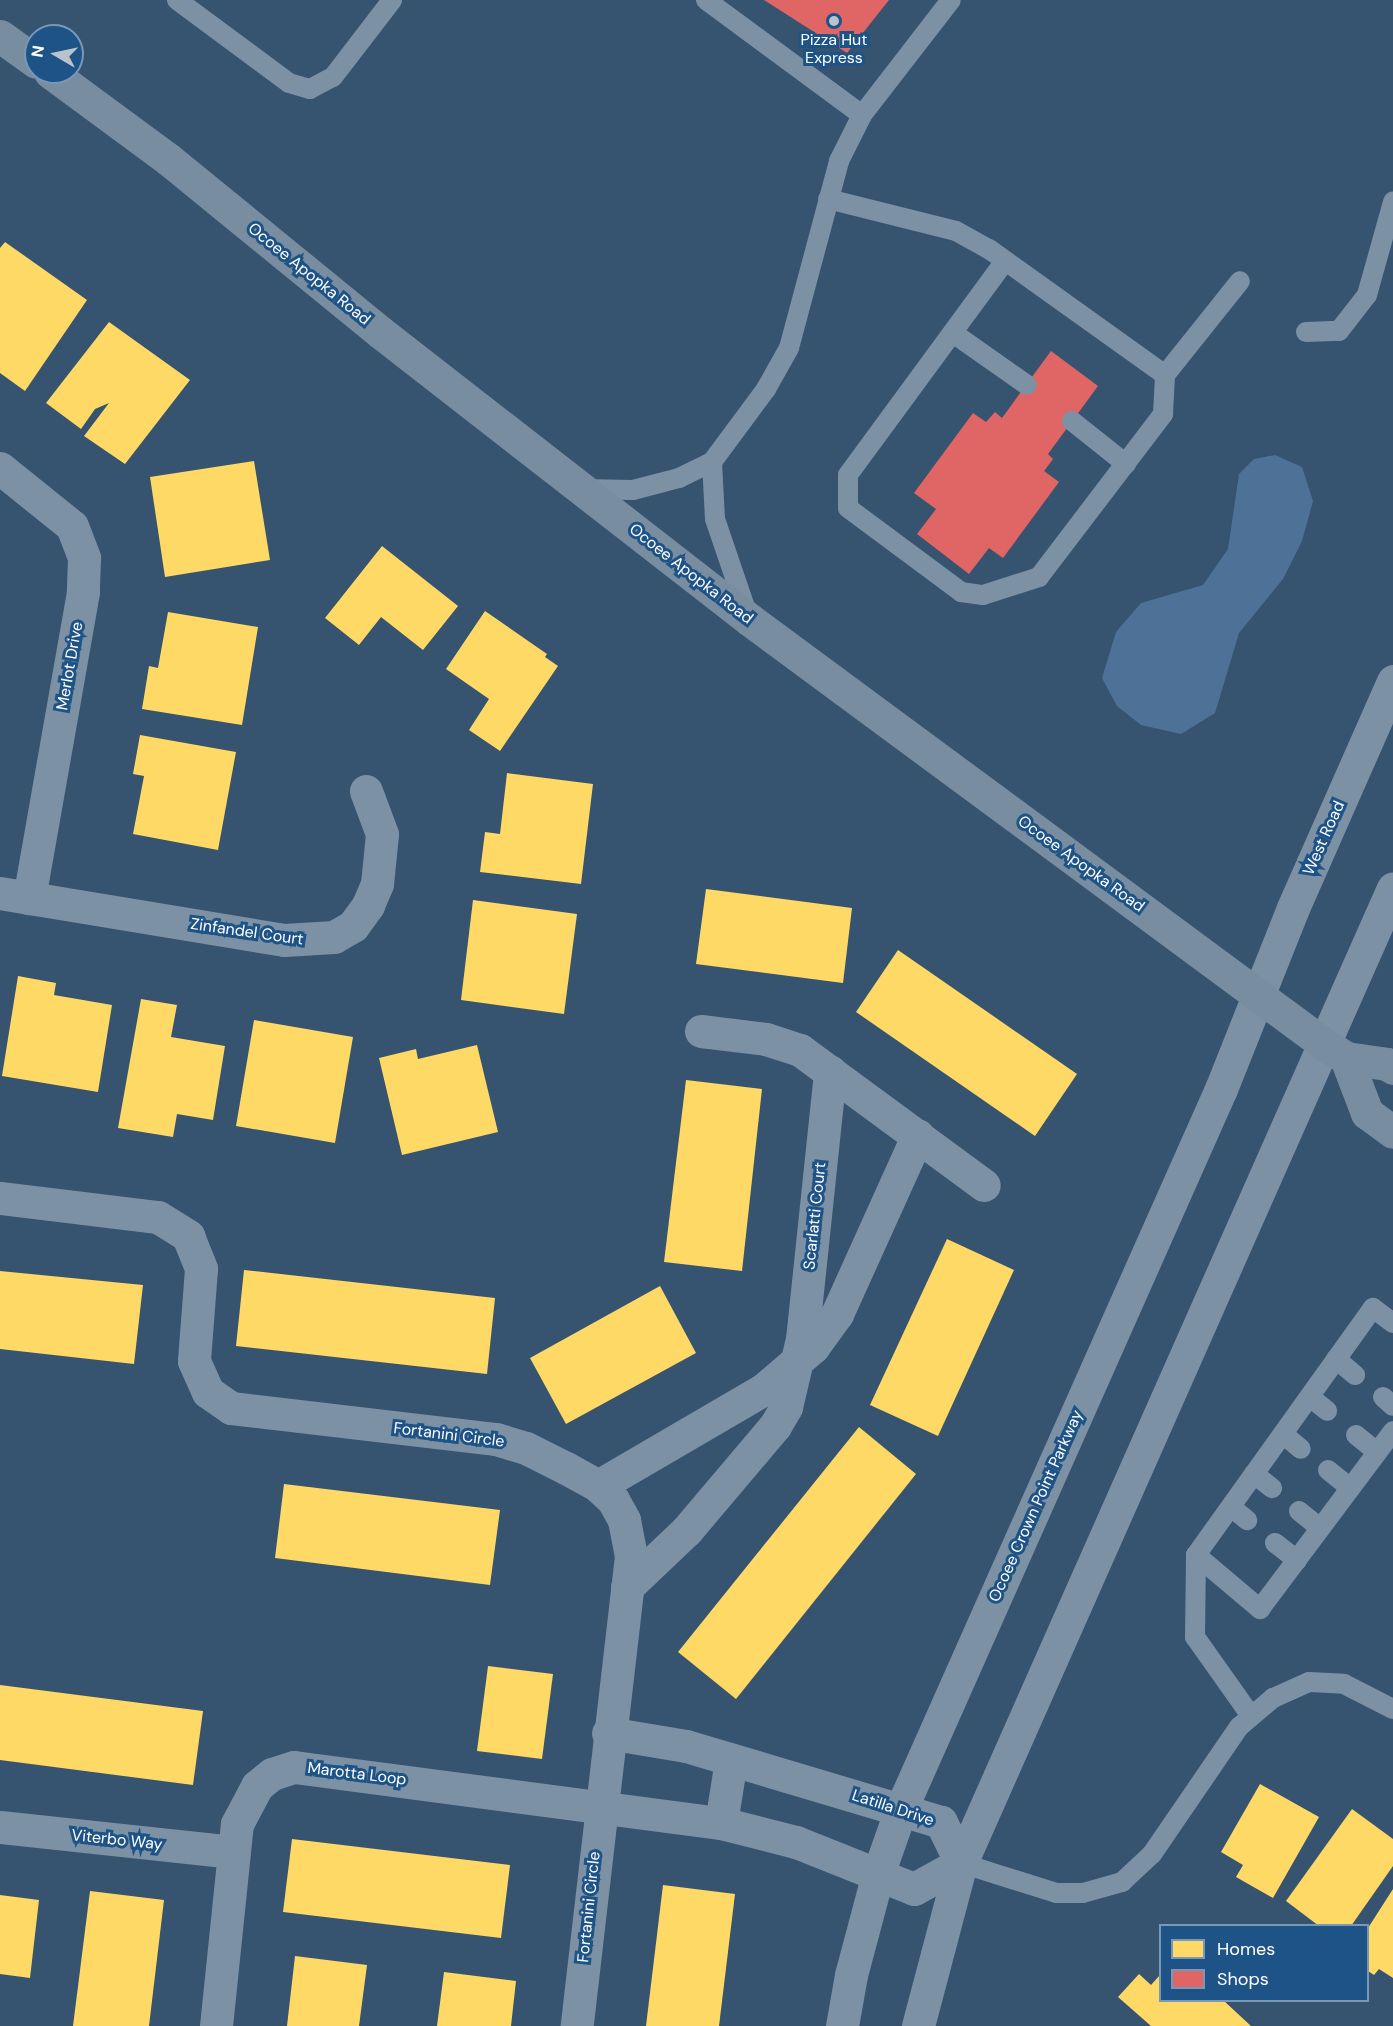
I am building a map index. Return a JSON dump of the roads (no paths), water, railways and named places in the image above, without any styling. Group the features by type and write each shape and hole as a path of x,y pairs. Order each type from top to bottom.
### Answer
{"main road":[{"path":"0,36 24,53"},
{"name":"Ocoee Apopka Road","path":"66,84 168,159 580,489 750,621 1334,1051 1393,1068"},
{"path":"1334,1051 1367,1113 1393,1132"}],"street":[{"name":"Merlot Drive","path":"0,468 72,526 84,558 83,592 15,895"},
{"name":"West Road","path":"1257,995 1393,681"},
{"name":"Zinfandel Court","path":"15,895 284,940 334,938 353,926 377,884 382,834 366,791"},
{"path":"918,2026 961,1863 1334,1051 1393,888"},
{"name":"Ocoee Crown Point Parkway","path":"842,2026 851,1975 877,1877 901,1809 1221,1089 1257,995"},
{"path":"701,1031 784,1043 830,1071 984,1185"},
{"name":"Scarlatti Court","path":"627,1587 687,1530 775,1426 786,1407 799,1361 830,1071"},
{"name":"Scarlatti Court","path":"598,1486 764,1389 799,1361 837,1314 918,1135"},
{"name":"Fortanini Circle","path":"0,1198 158,1217 188,1236 201,1269 194,1361 208,1392 231,1408 496,1438 526,1448 598,1486 613,1500 630,1538 627,1587 608,1733 577,2026"},
{"name":"Latilla Drive","path":"608,1733 686,1746 941,1822 961,1863"},
{"path":"721,1823 732,1760"},
{"name":"Marotta Loop","path":"216,2026 237,1824 244,1804 257,1786 273,1774 294,1767 600,1805"},
{"path":"600,1805 721,1823 796,1842 877,1877 914,1889 961,1863"},
{"name":"Viterbo Way","path":"0,1827 234,1852"}],"lane":[{"path":"177,0 289,83 310,89 333,77 392,0"},
{"path":"706,0 862,115"},
{"path":"580,489 633,490 679,478 712,462 766,389 789,348 839,160 862,115 951,0"},
{"path":"828,199 956,231 1005,261 1165,375"},
{"path":"1306,332 1339,331 1367,295 1393,202"},
{"path":"1005,261 848,475 848,508 961,592 983,595 1039,577 1163,414 1165,375 1240,281"},
{"path":"953,333 1027,385"},
{"path":"1072,421 1126,464"},
{"path":"712,462 715,519 724,554 750,621"},
{"path":"1251,1716 1195,1637 1196,1555 1373,1308 1393,1323"},
{"path":"1336,1359 1356,1375"},
{"path":"1310,1397 1327,1412"},
{"path":"1196,1555 1260,1609 1393,1431"},
{"path":"1283,1434 1301,1449"},
{"path":"1356,1435 1377,1452"},
{"path":"1328,1470 1350,1488"},
{"path":"1254,1474 1272,1488"},
{"path":"1231,1507 1247,1520"},
{"path":"1299,1510 1320,1528"},
{"path":"1275,1543 1297,1560"},
{"path":"961,1863 1056,1893 1083,1893 1122,1882 1152,1854 1239,1727 1273,1698 1309,1682 1344,1684 1393,1709"}],"water":[{"path":"1275,455 1302,467 1313,501 1302,541 1283,579 1239,633 1215,713 1181,734 1141,725 1117,706 1102,678 1116,632 1141,603 1203,585 1228,549 1239,474 1254,459"}],"place":[{"name":"Pizza Hut Express","path":"834,21"}]}
